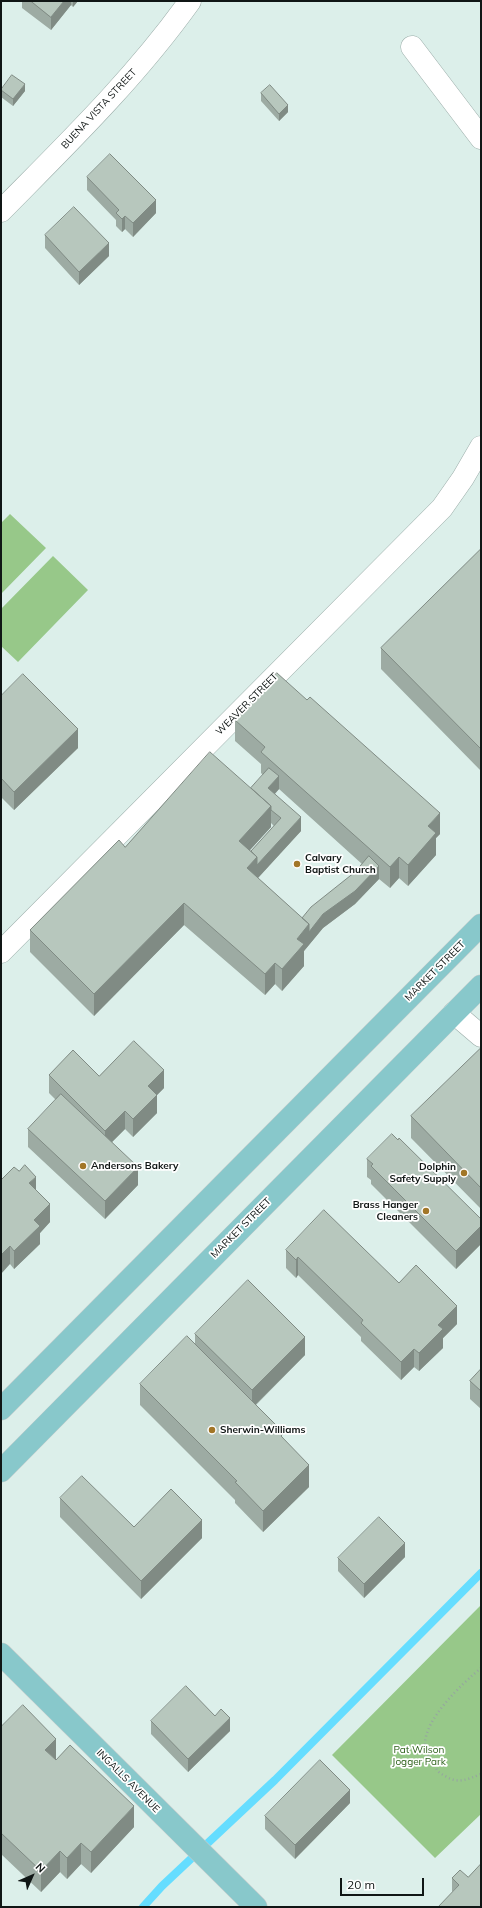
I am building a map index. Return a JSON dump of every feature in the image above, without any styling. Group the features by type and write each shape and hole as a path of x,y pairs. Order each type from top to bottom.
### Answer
{"main road":[{"name":"MARKET STREET","path":"1,1409 481,924"},
{"name":"MARKET STREET","path":"1,1471 481,986"},
{"name":"INGALLS AVENUE","path":"1,1654 256,1907"}],"street":[{"name":"BUENA VISTA STREET","path":"1,211 82,129 145,60 190,1"},
{"path":"412,47 481,138"},
{"name":"WEAVER STREET","path":"1,952 442,508 463,478 481,447"},
{"path":"454,1012 481,1036"}],"path":[{"path":"481,1668 445,1703 429,1731 425,1745 428,1756 438,1772 454,1781 462,1781 481,1774"}],"green space":[{"path":"10,514 46,548 1,594 1,523"},
{"path":"53,556 88,590 18,662 1,646 1,609"},
{"name":"Pat Wilson Jogger Park","path":"481,1605 481,1814 435,1858 332,1755"}],"building":[{"path":"31,1 64,1 51,17"},
{"path":"12,75 25,84 13,99 1,90"},
{"path":"270,85 288,105 279,114 261,93"},
{"path":"110,154 156,200 133,223 125,216 122,219 116,213 119,210 87,177"},
{"path":"74,207 109,243 79,272 45,235"},
{"path":"481,549 481,749 381,648"},
{"path":"277,673 307,700 310,697 440,813 428,826 436,833 408,865 399,857 390,867 261,752 265,747 235,720"},
{"path":"23,674 78,729 14,792 1,778 1,696"},
{"path":"210,752 271,806 239,841 257,857 247,868 309,924 297,939 304,944 282,969 275,963 265,974 184,903 94,994 30,930 119,840 125,847"},
{"path":"269,768 279,776 268,788 301,817 257,865 257,857 251,851 281,818 271,810 271,806 251,788"},
{"path":"369,856 379,866 355,891 323,914 309,932 309,924 302,918 311,907 355,872"},
{"path":"134,1041 164,1070 148,1086 157,1095 133,1119 125,1111 105,1131 49,1075 73,1050 99,1076"},
{"name":"Dolphin Safety Supply","path":"481,1048 481,1188 411,1116"},
{"name":"Andersons Bakery","path":"61,1094 138,1167 105,1201 28,1129"},
{"name":"Brass Hanger Cleaners","path":"392,1134 398,1140 399,1138 481,1219 481,1226 456,1251 371,1166 373,1164 367,1159"},
{"path":"25,1165 36,1177 29,1183 50,1204 34,1220 40,1226 14,1251 10,1246 1,1255 1,1180 14,1167 19,1171"},
{"path":"324,1210 399,1283 416,1265 457,1306 438,1325 443,1329 419,1353 414,1349 401,1362 361,1323 363,1320 298,1257 296,1260 286,1250"},
{"path":"248,1280 305,1337 252,1390 195,1334"},
{"name":"Sherwin-Williams","path":"187,1336 284,1433 281,1436 309,1465 263,1511 235,1482 237,1481 140,1384"},
{"path":"481,1369 481,1391 470,1381"},
{"path":"82,1476 134,1527 171,1489 202,1520 141,1581 60,1498"},
{"path":"379,1517 405,1543 364,1584 338,1558"},
{"path":"186,1686 215,1716 221,1709 230,1718 188,1759 151,1721"},
{"path":"23,1705 56,1739 45,1750 56,1760 70,1745 134,1806 91,1852 81,1843 67,1858 60,1851 41,1871 1,1833 1,1727"},
{"path":"320,1760 350,1790 295,1845 265,1816"},
{"path":"481,1864 481,1907 438,1907 459,1885 452,1878 460,1870 468,1877"}],"waterway":[{"path":"143,1907 162,1886 275,1780 481,1573"}],"place":[{"name":"Calvary Baptist Church","path":"297,864"},
{"name":"Andersons Bakery","path":"83,1166"},
{"name":"Dolphin Safety Supply","path":"464,1173"},
{"name":"Brass Hanger Cleaners","path":"426,1211"},
{"name":"Sherwin-Williams","path":"212,1430"}]}
